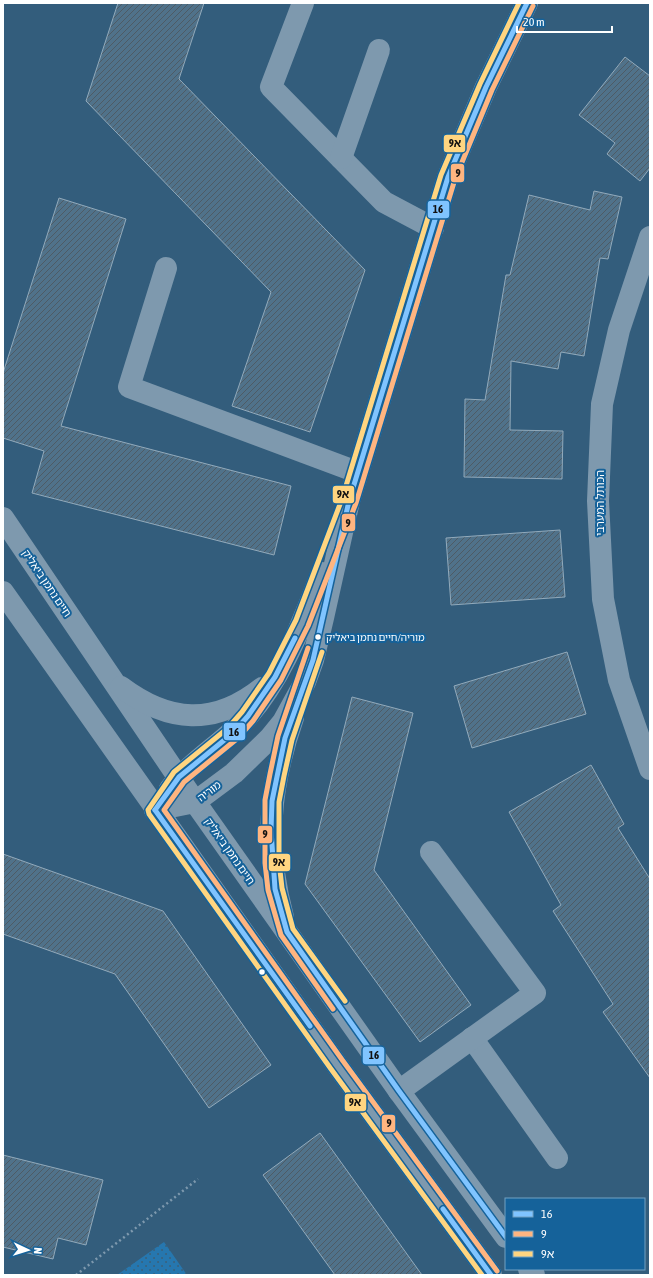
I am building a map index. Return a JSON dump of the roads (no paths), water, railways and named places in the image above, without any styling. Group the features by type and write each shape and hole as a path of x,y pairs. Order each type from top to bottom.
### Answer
{"street":[{"path":"303,3 271,87 384,202 432,228"},
{"name":"מוריה","path":"155,810 179,777 232,733 248,716 276,677 302,623 348,501 451,170 486,87 527,3"},
{"path":"341,158 380,50"},
{"name":"הכותל המערבי","path":"650,237 619,330 602,404 598,501 604,606 619,680 650,769"},
{"path":"166,268 129,388 357,472"},
{"name":"מוריה","path":"155,810 196,802 234,773 270,738 283,722 305,682 320,632 348,501"},
{"name":"חיים נחמן ביאליק","path":"3,518 110,679 196,802 399,1091 505,1236"},
{"path":"3,592 155,810 342,1071 491,1275"},
{"path":"110,679 149,705 178,714 194,715 213,714 230,709 251,696 276,677"},
{"path":"287,932 275,889 272,862 272,801 286,738 305,682"},
{"path":"399,1091 535,993 431,852"},
{"path":"472,1038 557,1158"}],"place":[{"name":"מוריה/חיים נחמן ביאליק","path":"318,637"}]}
